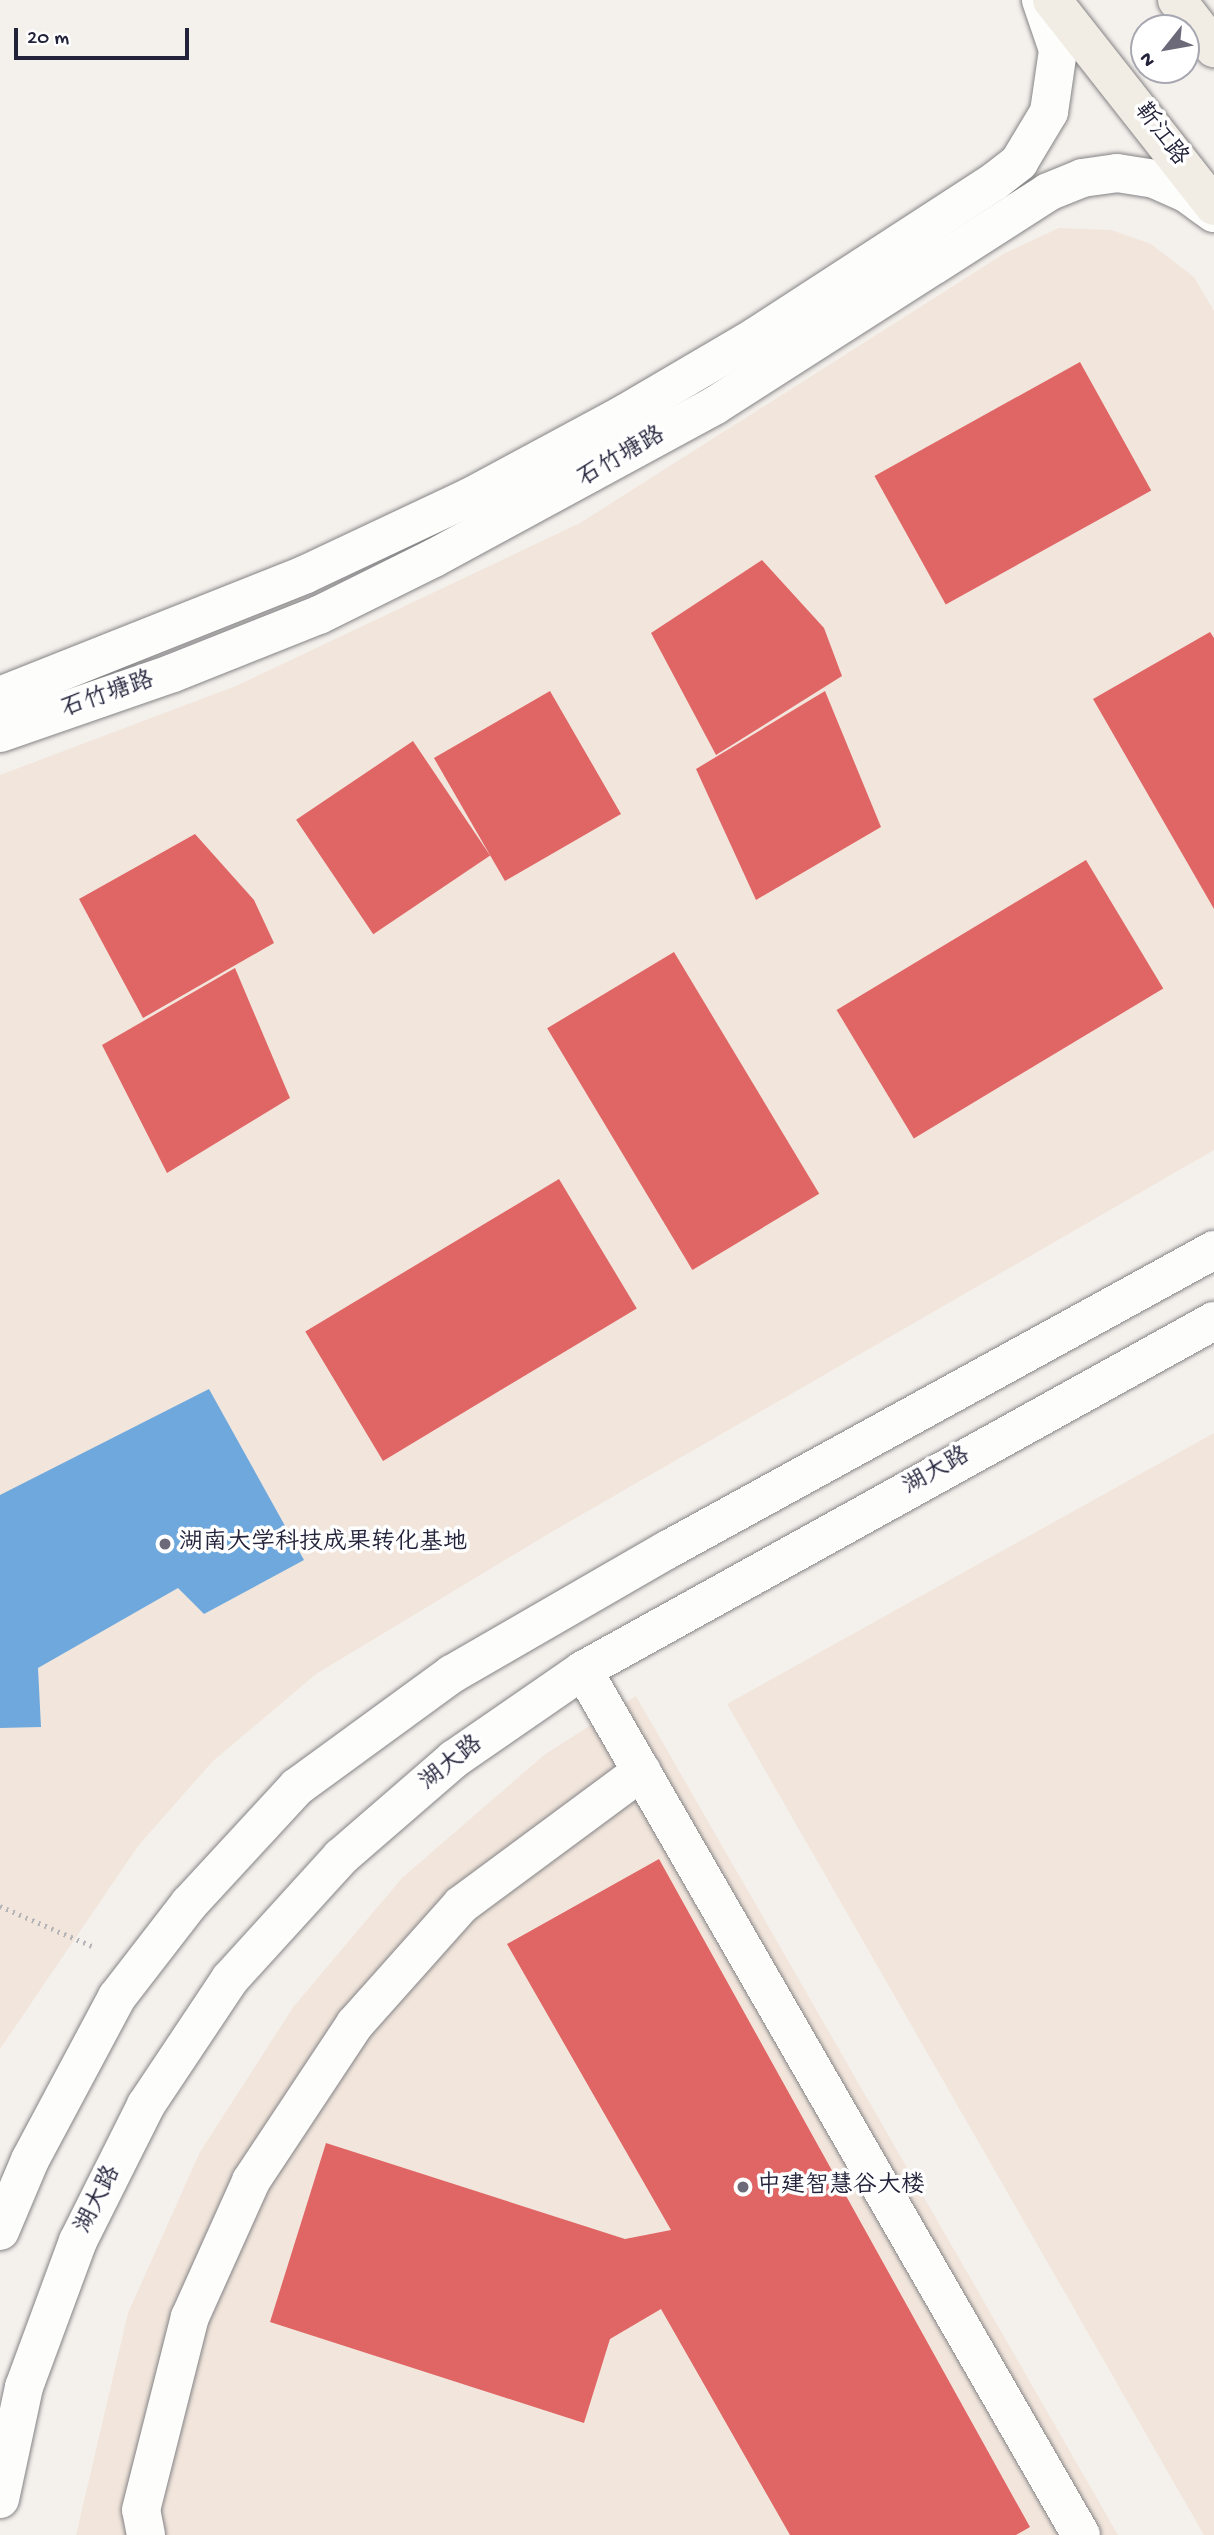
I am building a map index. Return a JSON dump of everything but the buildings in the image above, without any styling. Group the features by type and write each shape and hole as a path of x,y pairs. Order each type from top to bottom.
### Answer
{"main road":[{"name":"靳江路","path":"1052,0 1214,206"},
{"path":"1177,0 1214,48"}],"street":[{"name":"石竹塘路","path":"0,696 306,574 470,497 743,344 995,181 1019,162 1048,112 1058,50 1041,0"},
{"name":"石竹塘路","path":"0,733 209,659 319,615 434,558 713,406 1048,192 1082,178 1117,173 1154,179 1186,193 1214,213"},
{"path":"0,2231 30,2160 117,1997 189,1904 297,1787 452,1674 667,1550 1214,1250"},
{"name":"湖大路","path":"0,2499 24,2387 78,2241 146,2105 230,1979 351,1848 454,1759 583,1670 1214,1321"},
{"path":"583,1670 1081,2535"},
{"path":"146,2535 141,2510 190,2317 251,2181 355,2024 461,1905 642,1771"}],"path":[{"path":"0,1906 140,1967"}],"shaded area":[{"path":"1059,228 1111,230 1151,244 1194,277 1214,311 1214,1150 555,1530 316,1674 212,1762 138,1846 0,2049 0,775 236,686 580,523 1005,253"},
{"path":"1214,1433 1214,2535 1204,2535 727,1704"},
{"path":"636,1696 1118,2535 76,2535 128,2313 200,2152 294,2006 402,1878 544,1755"}],"place":[{"name":"湖南大学科技成果转化基地","path":"165,1544"},
{"name":"中建智慧谷大楼","path":"743,2187"}]}
